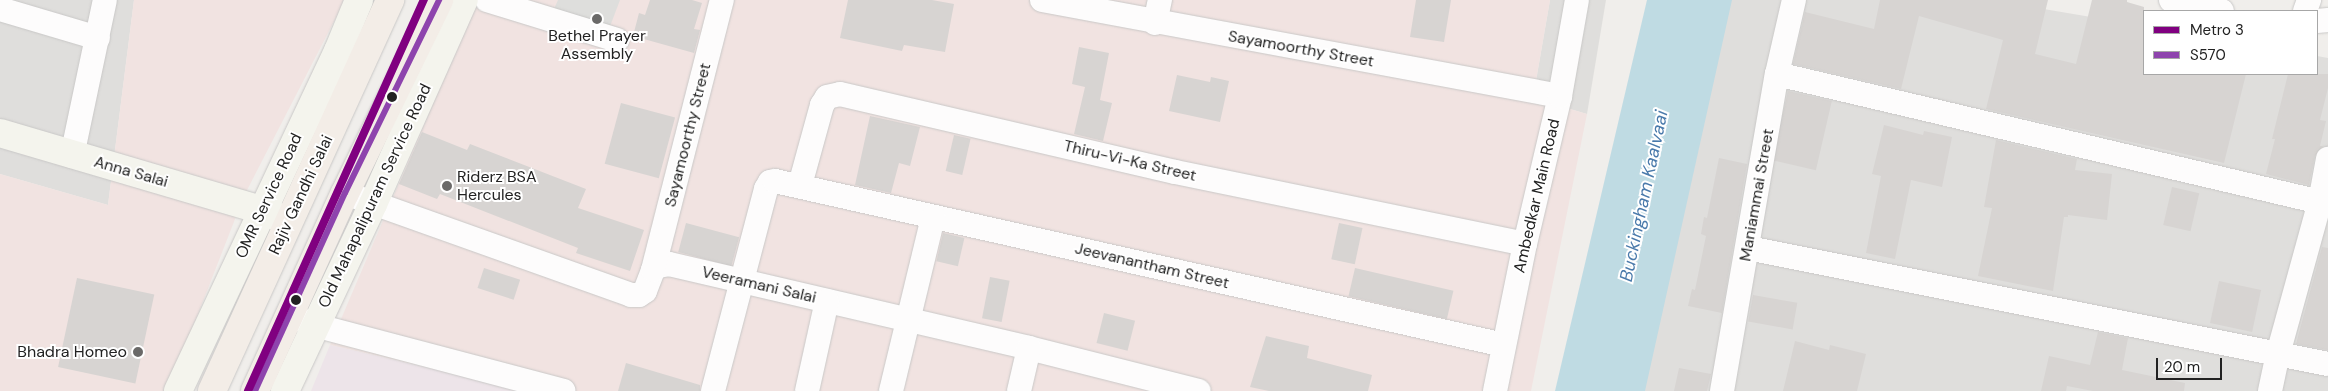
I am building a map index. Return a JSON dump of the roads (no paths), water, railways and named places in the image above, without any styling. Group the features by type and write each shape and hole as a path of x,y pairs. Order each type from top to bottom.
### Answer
{"main road":[{"name":"Rajiv Gandhi Salai","path":"212,391 390,0"},
{"path":"255,391 345,193 439,0"}],"street":[{"path":"72,156 105,0"},
{"name":"OMR Service Road","path":"178,391 338,51 359,0"},
{"name":"Old Mahapalipuram Service Road","path":"285,391 314,325 373,204 464,0"},
{"path":"487,0 617,40"},
{"name":"Sayamoorthy Street","path":"653,270 722,0"},
{"name":"Sayamoorthy Street","path":"1042,0 1158,11 1560,96"},
{"name":"Ambedkar Main Road","path":"1495,391 1525,244 1560,96 1577,0"},
{"name":"Maniammai Street","path":"1722,391 1778,74 1794,0"},
{"path":"2171,0 2217,10"},
{"path":"0,9 98,38"},
{"path":"1778,74 2320,202"},
{"name":"Thiru-Vi-Ka Street","path":"800,185 822,104 827,97 840,94 1175,172 1525,244"},
{"name":"Anna Salai","path":"0,133 72,156 262,210 288,222"},
{"path":"2270,391 2278,354 2320,202 2328,159"},
{"name":"Jeevanantham Street","path":"712,391 768,185 775,181 800,185 933,217 1504,345"},
{"path":"345,193 631,295 639,295 645,291 653,270"},
{"path":"891,391 933,217"},
{"path":"1748,248 2328,364"},
{"name":"Veeramani Salai","path":"653,270 658,266 669,264 1028,348 1199,391"},
{"path":"806,391 827,301"},
{"path":"288,315 314,325 563,391"},
{"path":"1019,391 1028,348"}],"water":[{"name":"Buckingham Kaalvaai","path":"1647,0 1732,0 1645,391 1555,391"}],"metro line":[{"name":"3","path":"248,391 424,0"}],"place":[{"name":"Bethel Prayer Assembly","path":"597,19"},
{"name":"Riderz BSA Hercules","path":"447,186"},
{"name":"Bhadra Homeo","path":"138,352"}]}
